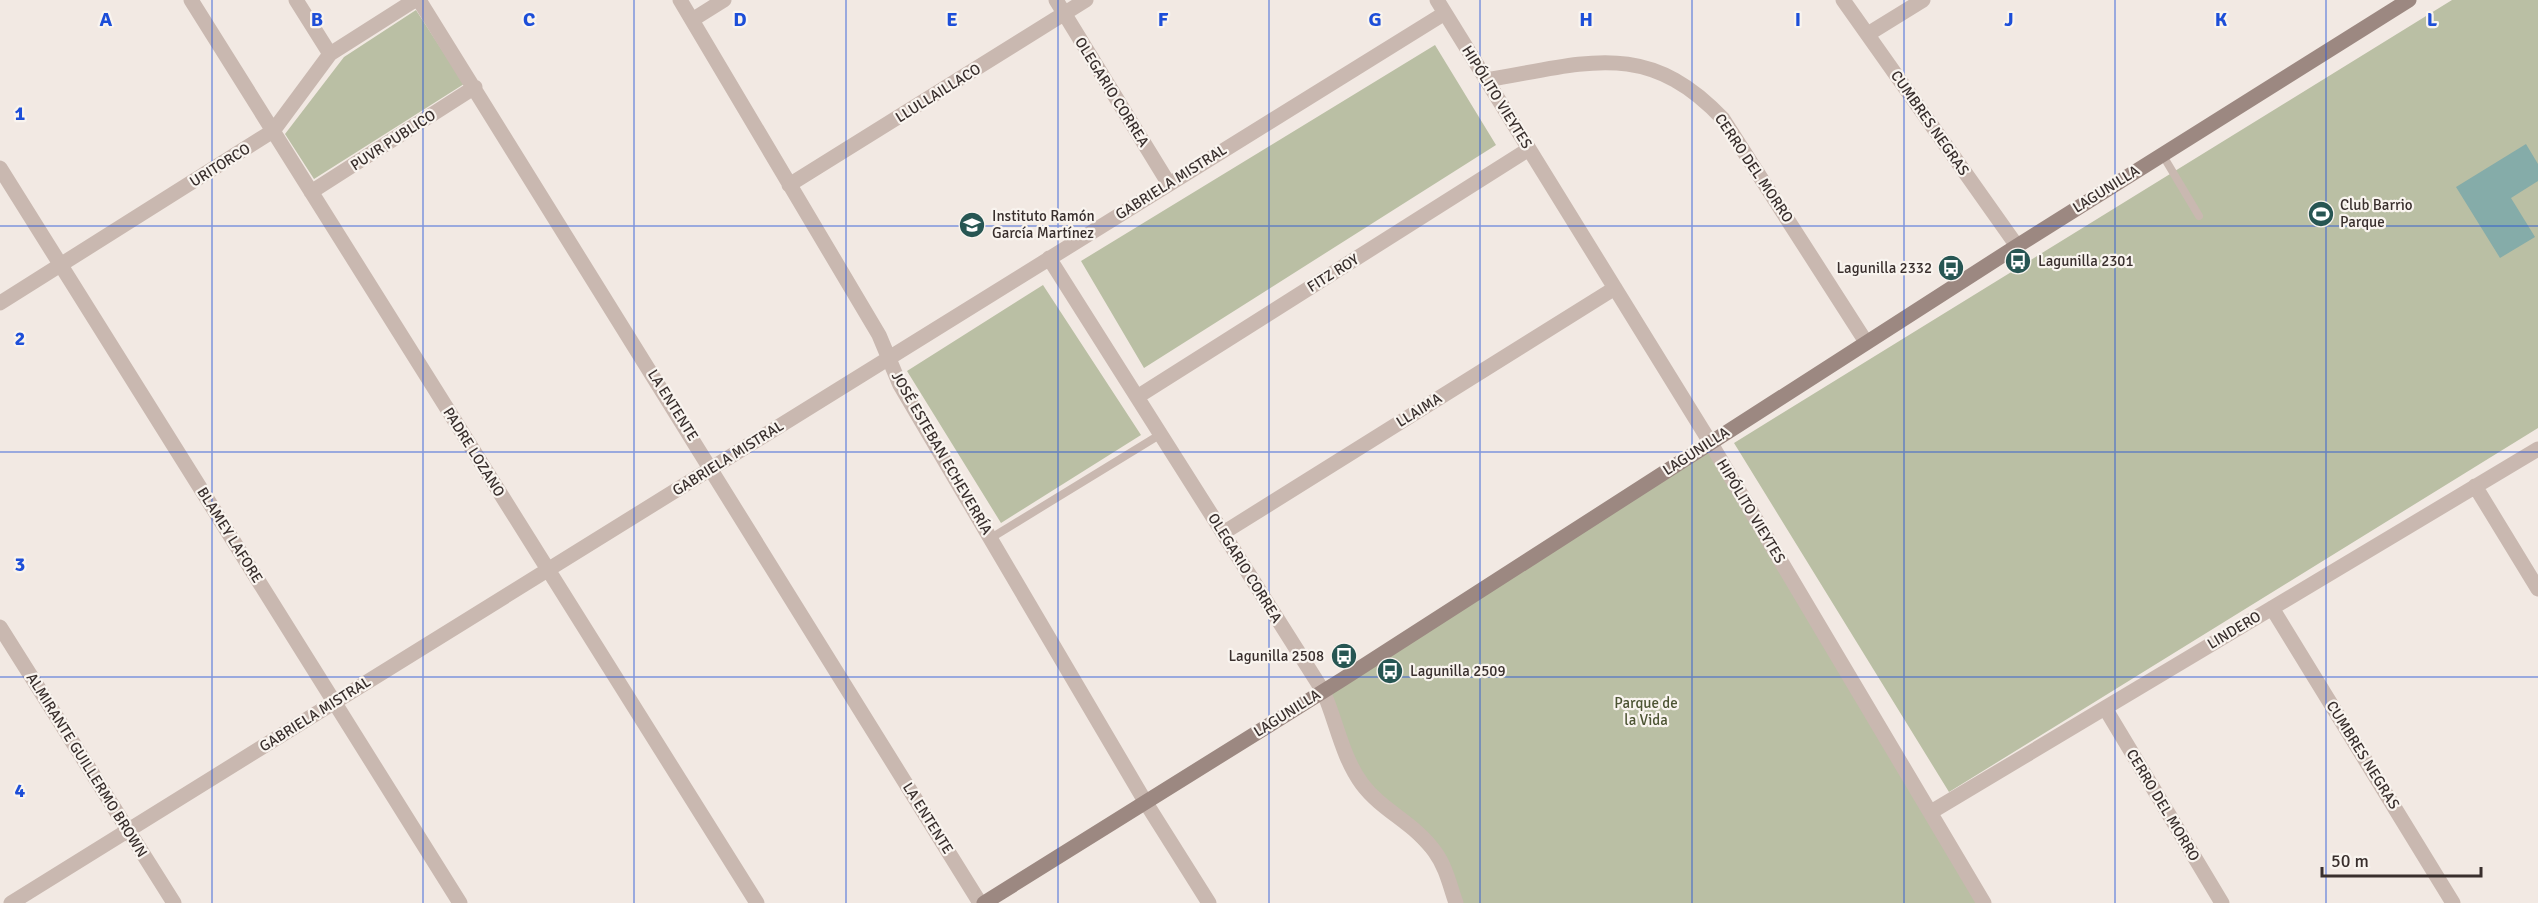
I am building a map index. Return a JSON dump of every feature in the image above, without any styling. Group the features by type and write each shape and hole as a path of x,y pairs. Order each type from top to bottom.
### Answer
{"main road":[{"name":"LAGUNILLA","path":"982,903 1323,691 1866,342 2409,0"}],"street":[{"name":"PADRE LOZANO","path":"190,0 757,903"},
{"path":"296,0 330,54"},
{"name":"URITORCO","path":"0,303 273,131 330,54 417,0"},
{"name":"LA ENTENTE","path":"417,0 475,87 982,903"},
{"name":"JOSÉ ESTEBAN ECHEVERRÍA","path":"680,0 879,335 900,385 1146,803 1209,903"},
{"path":"692,20 724,0"},
{"name":"OLEGARIO CORREA","path":"1056,0 1169,184"},
{"name":"LLULLAILLACO","path":"789,185 1086,0"},
{"name":"CUMBRES NEGRAS","path":"1842,0 2017,246"},
{"path":"1868,34 1923,0"},
{"name":"HIPÓLITO VIEYTES","path":"1441,6 1710,442 1984,903"},
{"name":"GABRIELA MISTRAL","path":"11,903 1169,184 1441,6"},
{"name":"CERRO DEL MORRO","path":"1486,80 1599,62 1635,64 1658,70 1677,79 1705,100 1723,118 1866,342"},
{"name":"PUVR PUBLICO","path":"311,192 475,87"},
{"name":"FITZ ROY","path":"1137,397 1529,149"},
{"name":"BLAMEY LAFORE","path":"0,168 460,903"},
{"name":"OLEGARIO CORREA","path":"1049,258 1323,691 1350,763 1361,783 1382,807 1421,836 1436,852 1456,903"},
{"name":"LLAIMA","path":"1223,533 1615,288"},
{"name":"LINDERO","path":"1931,812 2538,448"},
{"path":"2475,486 2538,589"},
{"name":"CUMBRES NEGRAS","path":"2272,608 2453,903"},
{"name":"ALMIRANTE GUILLERMO BROWN","path":"0,627 174,903"},
{"name":"CERRO DEL MORRO","path":"2105,708 2222,903"}],"lane":[{"path":"2162,154 2199,216"},
{"path":"991,538 1161,434"}],"green space":[{"name":"Club Barrio Parque","path":"2452,0 2538,0 2538,428 1949,792 1734,443"},
{"path":"416,10 464,84 314,179 285,134 344,57"},
{"path":"1435,45 1496,145 1144,368 1081,261"},
{"path":"1043,285 1141,435 1001,523 907,371"},
{"name":"Parque de la Vida","path":"1710,442 1984,903 1456,903 1445,872 1361,783 1323,691"}],"water":[{"path":"2526,144 2538,164 2538,181 2511,198 2535,237 2500,258 2456,187"}],"place":[{"name":"Club Barrio Parque","path":"2321,214"},
{"name":"Instituto Ramón García Martínez","path":"972,225"},
{"name":"Lagunilla 2301","path":"2018,261"},
{"name":"Lagunilla 2332","path":"1951,268"},
{"name":"Lagunilla 2508","path":"1344,656"},
{"name":"Lagunilla 2509","path":"1390,671"}]}
